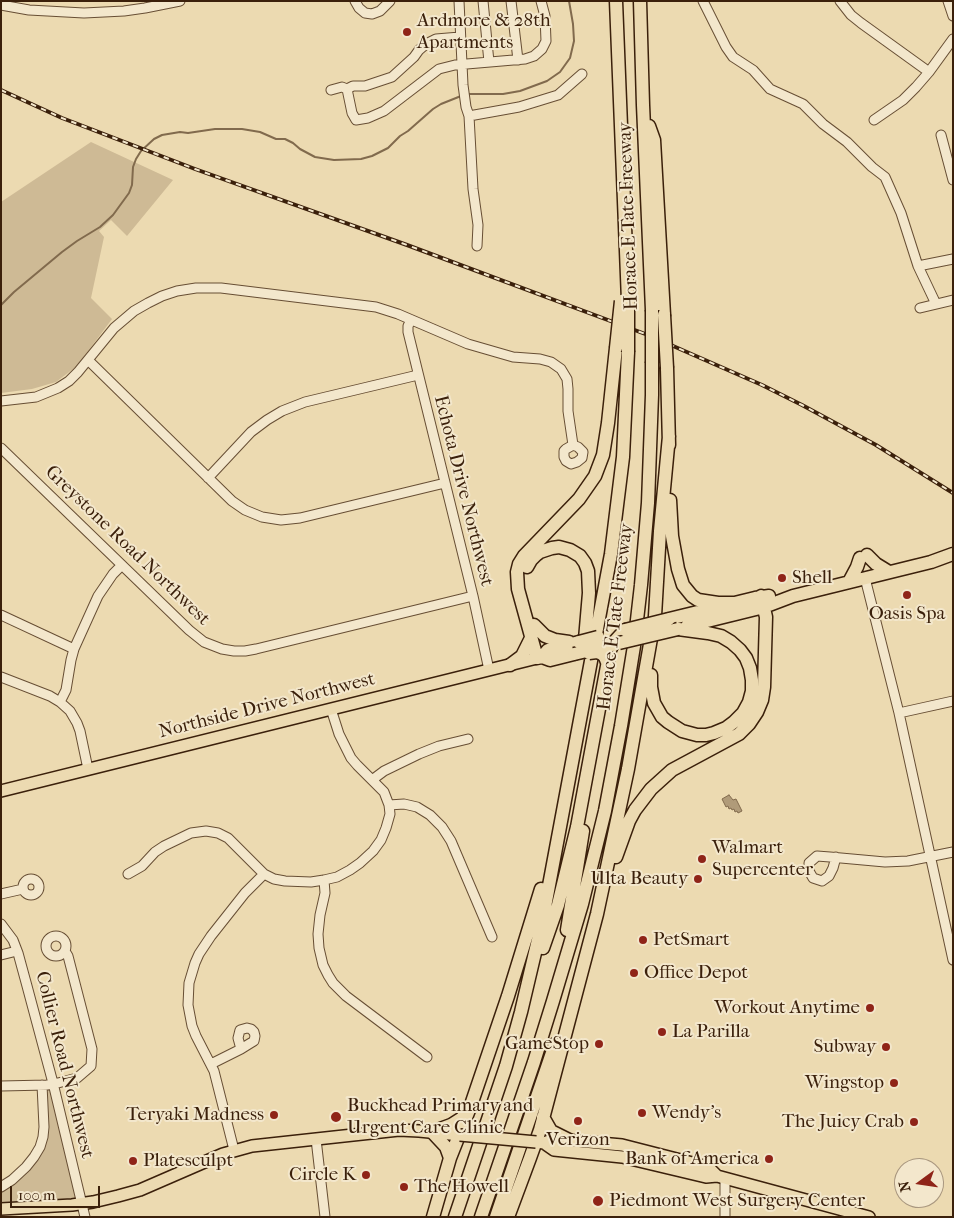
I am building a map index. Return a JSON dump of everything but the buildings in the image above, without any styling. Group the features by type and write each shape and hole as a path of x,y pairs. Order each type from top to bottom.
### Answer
{"highway":[{"name":"Horace E Tate Freeway","path":"455,1217 506,1066 542,923 611,554 622,457 622,350 627,264 616,1"},
{"name":"Horace E Tate Freeway","path":"480,1217 534,1062 582,904 605,811 631,664 640,594 648,503 652,396 652,310 640,1"},
{"path":"643,105 654,140 667,368 672,536 680,579 687,591 698,600 734,603"},
{"path":"540,658 518,589 517,572 519,564 528,550 579,499 595,476 603,455 622,350"},
{"path":"669,436 654,617 651,687 654,703 662,717 674,727 688,733 706,735 726,728 743,713 752,691 750,668 746,658 731,642 721,636 678,629"},
{"path":"510,665 522,656 533,632 525,588 527,566 536,555 547,549 558,547 570,550 580,556 588,571 590,593 570,772"},
{"name":"Northside Drive Northwest","path":"571,648 615,647 762,602 931,562 953,554"},
{"path":"849,582 863,557 889,572"},
{"name":"Northside Drive Northwest","path":"931,562 953,560"},
{"path":"597,914 629,821 643,797 672,770 739,734 757,712 762,700 764,687 766,617 762,602"},
{"name":"Northside Drive Northwest","path":"540,658 550,660 571,648 598,637 669,618 734,603 762,602"},
{"path":"508,1217 540,1143 543,1117 597,914 628,769 654,617"},
{"path":"553,1001 573,897 580,831 607,662 625,630"},
{"path":"533,632 540,633 571,648 590,653 600,653 607,662"},
{"path":"598,637 615,647"},
{"path":"521,1012 558,905 580,831 615,647"},
{"path":"433,1217 450,1158 471,1105 508,996 560,827"},
{"path":"496,1217 590,940"},
{"path":"450,1158 446,1147 432,1132 446,1128 457,1121 466,1113 471,1105"},
{"path":"543,1117 551,1130 569,1140"}],"main road":[{"name":"Northside Drive Northwest","path":"1,791 540,658"},
{"path":"1,1209 55,1207 82,1204 118,1196 140,1190 234,1150 252,1146 399,1130 540,1143 555,1139 622,1145 708,1167 721,1177"},
{"path":"540,1143 554,1150 622,1157 706,1177 721,1177 866,1216"}],"street":[{"path":"1,5 29,10 84,13 124,11 180,1"},
{"path":"355,1 358,8 365,13 372,14 380,11 390,1"},
{"path":"459,1 461,64 468,111 478,225 477,246"},
{"path":"483,1 489,62"},
{"path":"511,1 518,60"},
{"path":"330,90 342,87 347,90 352,114 356,120 368,118 384,111 439,68 454,64 518,60 534,56 542,49 546,41 545,16 541,1"},
{"path":"702,1 726,47 734,57 753,70 770,89 803,104 823,124 847,142 885,177 901,213 918,266 936,304"},
{"path":"840,1 861,24 929,72"},
{"path":"948,1 953,16"},
{"path":"347,90 353,86 365,86 392,77 410,62 426,44 436,39 460,36"},
{"path":"874,120 903,100 916,87 953,39"},
{"path":"468,111 519,107 558,95 582,74"},
{"path":"941,135 953,180"},
{"path":"918,266 953,259"},
{"path":"1,401 36,397 69,381 114,328 148,302 177,291 192,288 221,288 364,305 387,310 468,344 513,357 546,360 557,365 564,374 568,384 568,411 573,445"},
{"path":"920,308 953,300"},
{"name":"Echota Drive Northwest","path":"411,320 408,332 473,596 489,670"},
{"path":"88,360 232,501 245,510 262,517 281,520 300,518 445,483"},
{"path":"208,478 251,432 282,411 305,402 418,375"},
{"name":"Greystone Road Northwest","path":"1,448 195,636 213,646 234,651 256,649 473,596"},
{"path":"60,702 66,690 74,649 98,596 113,574 122,565"},
{"path":"865,578 899,713 953,960"},
{"path":"1,615 74,649"},
{"path":"1,677 50,696 70,711 80,731 88,769"},
{"path":"899,713 953,701"},
{"path":"128,874 142,866 155,852 164,846 191,833 206,831 218,833 228,838 264,874 285,882 324,880 350,870 360,863 373,851 381,840 390,814 390,805 384,792 357,765 346,750 331,710"},
{"path":"372,780 384,771 419,754 439,746 468,739"},
{"path":"390,805 404,804 417,807 430,815 442,827 451,841 492,937"},
{"path":"836,857 885,862 931,858 953,852"},
{"path":"234,1150 217,1080 196,1036 190,1016 188,994 192,972 199,954 245,893 264,874"},
{"path":"324,880 325,893 318,934 323,965 328,975 346,996 427,1057"},
{"path":"1,894 23,889"},
{"name":"Collier Road Northwest","path":"1,924 17,951 28,986 85,1217"},
{"path":"1,955 17,951"},
{"path":"1,1086 53,1084 77,1078 91,1066 92,1049 68,956 65,951"},
{"path":"211,1064 241,1049"},
{"path":"1,1187 26,1167 40,1147 44,1127 42,1085"},
{"path":"316,1139 325,1217"},
{"path":"721,1177 725,1217"}],"shaded area":[{"path":"91,142 173,180 127,236 111,220 99,231 104,237 91,298 112,319 77,366 56,382 32,389 1,393 1,202"},
{"path":"729,795 733,800 736,799 742,811 738,813 734,809 729,809 728,806 726,807 722,799"},
{"path":"53,1083 82,1204 1,1209 1,1187 40,1147 41,1093"}],"waterway":[{"path":"468,94 503,94 520,91 547,81 560,72 570,58 574,41 569,1"},
{"path":"1,305 62,252 100,227 113,215 129,193 136,159 141,151 154,139 162,135 215,129 242,129 260,132 276,139 285,139 315,157 334,160 361,159 388,148 433,109 461,96"}],"railway":[{"path":"1,90 62,118 195,169 407,245 648,335 762,385 802,405 876,445 953,493"}],"place":[{"name":"Ardmore & 28th Apartments","path":"407,32"},
{"name":"Shell","path":"782,578"},
{"name":"Oasis Spa","path":"907,595"},
{"name":"Walmart Supercenter","path":"702,859"},
{"name":"Ulta Beauty","path":"698,879"},
{"name":"PetSmart","path":"643,940"},
{"name":"Office Depot","path":"634,973"},
{"name":"Workout Anytime","path":"870,1008"},
{"name":"La Parilla","path":"662,1032"},
{"name":"GameStop","path":"599,1044"},
{"name":"Subway","path":"886,1047"},
{"name":"Wingstop","path":"894,1083"},
{"name":"Wendy's","path":"642,1113"},
{"name":"Teryaki Madness","path":"274,1115"},
{"name":"Buckhead Primary and Urgent Care Clinic","path":"336,1117"},
{"name":"Verizon","path":"578,1121"},
{"name":"The Juicy Crab","path":"914,1122"},
{"name":"Bank of America","path":"769,1159"},
{"name":"Platesculpt","path":"133,1161"},
{"name":"Circle K","path":"366,1175"},
{"name":"The Howell","path":"404,1187"},
{"name":"Piedmont West Surgery Center","path":"598,1201"}]}
